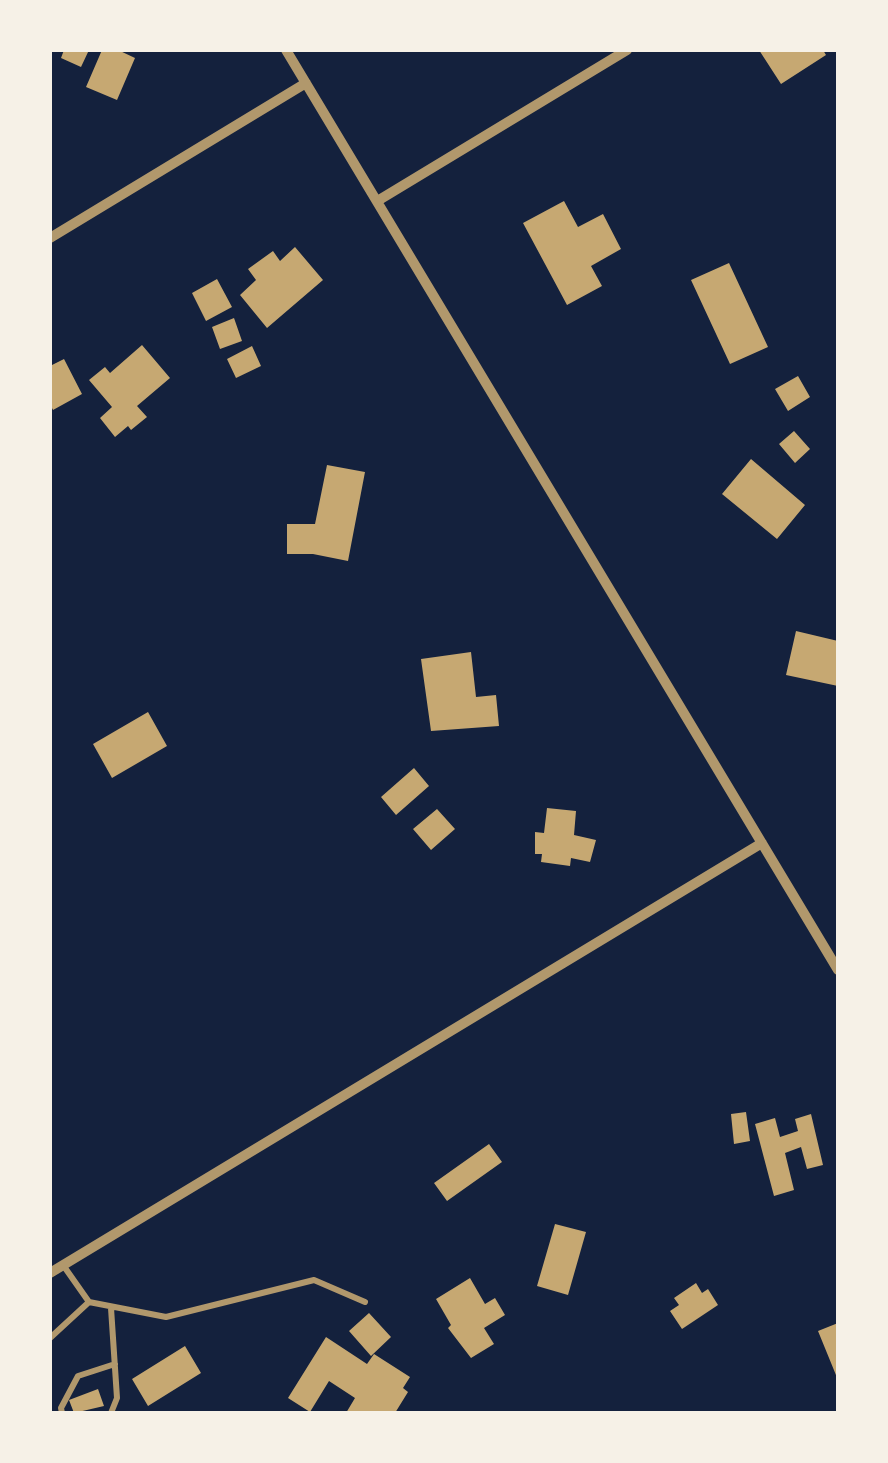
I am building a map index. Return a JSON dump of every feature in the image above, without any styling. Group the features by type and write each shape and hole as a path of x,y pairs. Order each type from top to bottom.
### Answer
{"street":[{"path":"286,50 838,970"},
{"path":"379,200 628,50"},
{"path":"50,238 306,83"},
{"path":"50,1273 762,843"}],"lane":[{"path":"63,1265 89,1302 166,1317 314,1280 365,1302"},
{"path":"50,1338 89,1302"},
{"path":"111,1308 116,1398 112,1413"},
{"path":"62,1413 78,1376 114,1364"}],"building":[{"path":"64,50 89,50 81,67 61,58"},
{"path":"102,50 118,50 135,58 117,100 86,87"},
{"path":"759,50 823,50 826,55 781,84"},
{"path":"564,201 578,227 603,214 621,249 591,266 602,286 567,305 523,223"},
{"path":"295,247 323,280 267,328 240,295 256,280 248,269 273,251 280,261"},
{"path":"729,263 768,347 730,364 691,280"},
{"path":"217,279 232,307 206,321 192,293"},
{"path":"234,318 242,341 220,349 212,327"},
{"path":"142,345 170,378 137,406 147,417 115,437 100,418 112,407 89,380 105,367 110,373"},
{"path":"252,346 261,366 236,378 227,359"},
{"path":"64,359 82,394 53,410 50,366"},
{"path":"798,376 810,397 788,411 775,389"},
{"path":"794,431 810,449 795,463 779,444"},
{"path":"751,459 805,505 777,539 722,494"},
{"path":"327,465 365,472 348,561 287,554 287,524 315,524"},
{"path":"796,631 838,641 838,686 786,675"},
{"path":"471,652 476,697 496,695 499,726 431,731 421,659"},
{"path":"148,712 167,746 112,778 93,744"},
{"path":"414,768 429,786 396,815 381,797"},
{"path":"547,808 576,811 574,835 596,840 590,862 571,858 570,866 541,862 542,854 535,854 535,832 544,833"},
{"path":"437,809 455,829 431,850 413,829"},
{"path":"746,1112 750,1141 734,1144 731,1114"},
{"path":"811,1114 823,1165 807,1169 801,1147 785,1153 794,1190 774,1196 755,1124 775,1118 780,1137 798,1131 795,1119"},
{"path":"489,1144 502,1162 447,1201 434,1183"},
{"path":"555,1224 586,1232 568,1295 537,1286"},
{"path":"470,1278 485,1304 495,1298 505,1315 484,1328 494,1344 471,1358 448,1328 451,1325 436,1299"},
{"path":"696,1283 702,1293 708,1289 718,1305 682,1329 670,1311 679,1305 674,1298"},
{"path":"369,1313 391,1337 371,1356 349,1331"},
{"path":"838,1323 838,1380 818,1331"},
{"path":"326,1337 367,1364 374,1354 410,1377 403,1388 408,1392 395,1413 346,1413 355,1398 329,1381 310,1412 288,1398"},
{"path":"185,1346 201,1373 148,1406 132,1379"},
{"path":"98,1389 104,1406 74,1413 69,1400"}]}
